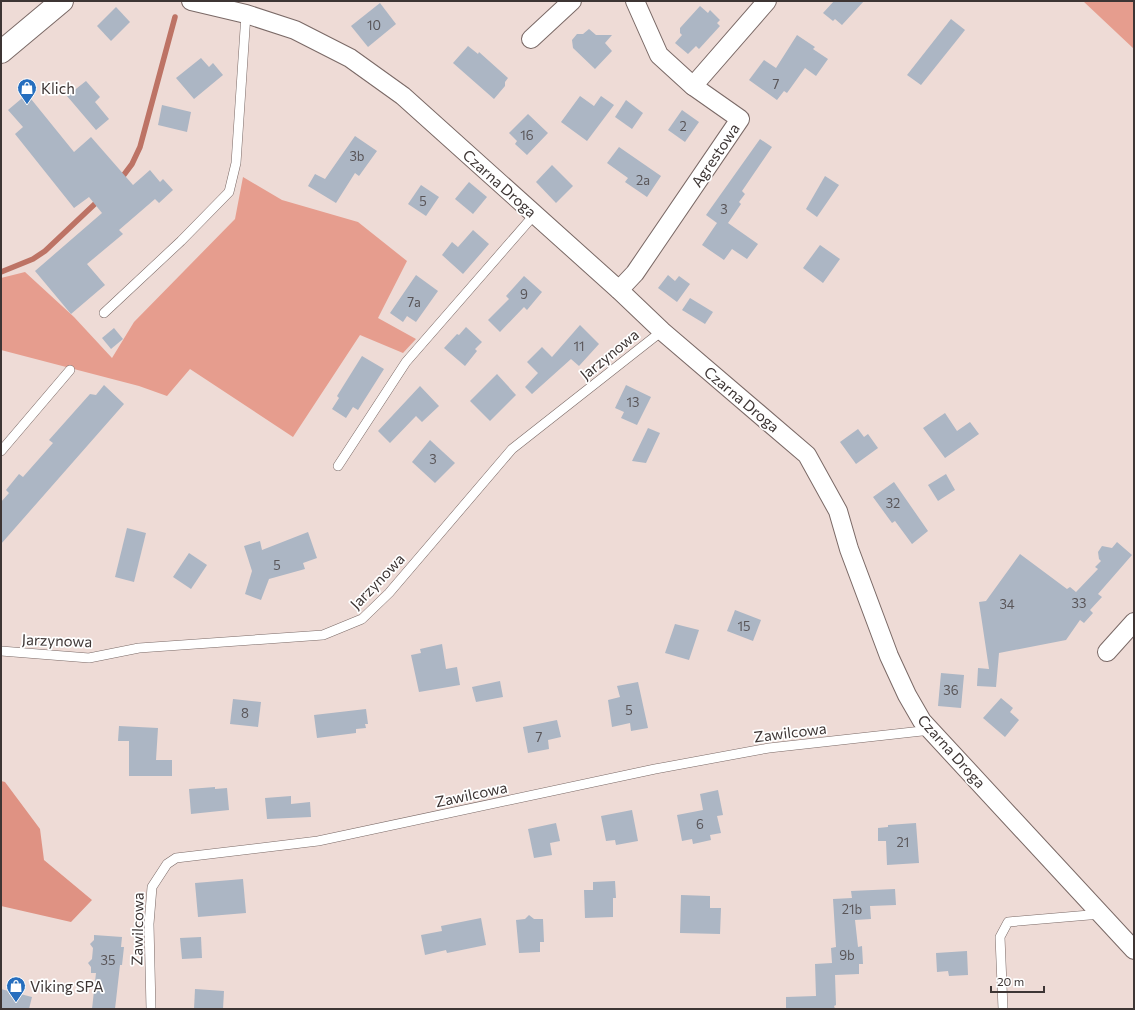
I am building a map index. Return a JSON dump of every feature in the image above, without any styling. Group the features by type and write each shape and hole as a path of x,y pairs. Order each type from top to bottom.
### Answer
{"main road":[{"path":"1,52 62,1"}],"street":[{"name":"Czarna Droga","path":"191,1 246,14 295,30 350,58 403,96 662,330 807,455 838,512 849,549 888,656 907,695 922,721 1134,950"},
{"path":"531,39 572,1"},
{"path":"635,1 659,55 693,86 768,1"},
{"name":"Agrestowa","path":"619,290 635,273 740,119 693,86"},
{"path":"1107,652 1134,622"}],"lane":[{"path":"104,313 229,192 236,163 246,14"},
{"path":"338,466 406,362 535,214"},
{"name":"Jarzynowa","path":"1,651 89,658 139,648 323,635 362,619 389,593 512,449 662,330"},
{"path":"1,451 70,370"},
{"name":"Zawilcowa","path":"151,1009 149,924 152,886 167,864 176,858 318,841 655,769 769,748 931,730"},
{"path":"1003,1009 1000,937 1008,922 1102,914"}],"shaded area":[{"path":"1083,1 1134,1 1134,49"},
{"path":"243,177 282,200 358,222 407,261 378,318 416,339 403,353 360,335 293,437 190,369 167,396 139,386 1,350 1,278 25,272 74,317 112,358 134,322 235,219"},
{"path":"1,781 5,782 40,829 44,860 92,900 71,922 1,906"}],"building":[{"path":"834,1 864,1 842,25 835,19 833,21 823,13"},
{"path":"380,3 396,24 368,47 351,26"},
{"path":"700,6 708,13 710,10 720,20 717,23 720,26 699,49 696,46 688,54 675,43 682,35 680,33 680,28"},
{"path":"116,7 130,22 111,41 97,26"},
{"path":"951,19 965,30 921,85 907,75"},
{"path":"589,29 596,35 612,35 605,43 612,51 595,69 573,48 572,40 577,34 583,34"},
{"path":"797,35 815,47 813,49 828,59 816,76 805,68 787,93 784,91 777,100 749,80 764,60 776,68"},
{"path":"468,46 478,54 479,52 508,78 505,82 505,86 494,99 453,63"},
{"path":"201,58 209,67 213,63 223,75 194,99 176,78"},
{"path":"86,81 100,97 95,102 109,119 96,130 67,96"},
{"path":"27,94 74,152 91,137 133,185 150,170 160,182 163,179 173,190 159,203 155,199 119,230 123,234 87,264 105,285 71,314 35,271 102,213 89,197 74,208 15,134 23,127 8,110"},
{"path":"580,96 594,106 601,96 614,105 587,141 561,122"},
{"path":"626,100 643,113 632,129 615,117"},
{"path":"162,105 191,112 187,132 158,125"},
{"path":"682,110 699,122 685,142 668,130"},
{"path":"528,114 548,133 527,155 515,144 517,141 509,133"},
{"path":"355,136 377,151 359,176 355,173 336,203 308,186 315,174 325,179"},
{"path":"760,139 772,147 742,191 745,194 739,202 741,204 728,223 758,244 747,259 732,249 724,260 702,245 717,223 706,215"},
{"path":"619,147 661,176 647,197 625,182 628,178 607,163"},
{"path":"552,165 573,186 556,203 536,182"},
{"path":"825,176 839,185 817,217 806,209"},
{"path":"469,182 487,197 473,214 455,199"},
{"path":"421,185 439,197 426,216 408,204"},
{"path":"473,230 489,244 463,274 442,255 452,242 458,247"},
{"path":"820,245 840,259 823,283 803,268"},
{"path":"416,275 438,291 416,322 407,316 403,322 390,313"},
{"path":"668,275 675,281 679,276 690,284 677,302 658,288"},
{"path":"524,276 542,292 527,310 524,307 500,332 488,320 509,299 506,296"},
{"path":"690,298 713,312 705,324 682,310"},
{"path":"580,325 599,344 579,366 571,359 532,394 525,387 538,373 527,362 542,347 552,357"},
{"path":"466,327 482,342 475,349 477,351 465,366 444,348"},
{"path":"114,328 123,339 111,349 102,338"},
{"path":"362,356 384,369 358,410 353,407 346,418 332,409 339,398 337,396"},
{"path":"497,374 516,395 490,421 470,401"},
{"path":"104,385 124,404 1,544 1,502 9,493 6,490 19,474 23,477 53,443 49,440 90,394 96,395"},
{"path":"626,385 651,397 637,425 621,418 624,412 615,408"},
{"path":"420,386 439,406 422,422 416,416 390,443 378,431"},
{"path":"945,413 957,431 970,422 979,434 945,458 923,428"},
{"path":"648,428 660,433 646,463 632,461"},
{"path":"858,429 864,437 868,434 878,448 856,464 840,442"},
{"path":"430,440 455,463 435,483 412,462"},
{"path":"946,474 955,490 938,501 928,485"},
{"path":"894,482 928,531 912,544 895,521 892,523 873,497"},
{"path":"127,528 146,533 134,582 115,577"},
{"path":"308,532 317,558 303,563 305,569 269,579 261,600 245,594 252,571 244,546 260,541 262,550"},
{"path":"1117,542 1132,555 1098,594 1102,597 1090,610 1093,613 1084,623 1080,620 1066,640 999,653 996,687 977,686 978,668 989,669 979,602 986,601 1020,554 1067,589 1070,587 1076,592 1098,569 1095,567 1101,561 1099,559 1098,552 1102,546 1112,548"},
{"path":"189,553 207,565 191,589 173,577"},
{"path":"735,610 761,620 753,641 727,631"},
{"path":"675,624 699,630 689,660 665,653"},
{"path":"442,644 446,669 457,667 460,685 419,692 411,655 421,653 420,649"},
{"path":"941,673 964,675 961,708 938,706"},
{"path":"500,681 503,697 476,702 472,687"},
{"path":"638,682 648,728 631,731 630,723 612,727 608,700 620,697 617,686"},
{"path":"1001,698 1013,708 1010,712 1019,720 1005,737 983,718"},
{"path":"233,699 261,702 258,727 230,724"},
{"path":"366,709 368,724 365,724 366,728 356,729 356,733 317,738 314,715"},
{"path":"557,720 561,737 548,740 549,749 528,753 523,727"},
{"path":"119,726 158,728 156,760 172,760 172,776 129,776 129,741 118,741"},
{"path":"215,787 215,789 227,788 229,810 191,814 189,789"},
{"path":"718,790 723,815 717,816 721,833 710,835 711,840 693,844 692,839 682,841 677,815 703,810 700,794"},
{"path":"291,796 291,804 310,802 311,817 267,819 265,798"},
{"path":"632,810 638,841 616,845 615,840 606,841 601,816"},
{"path":"556,823 560,841 550,843 552,855 534,858 528,829"},
{"path":"916,823 919,863 887,865 886,841 878,841 878,828 888,827 888,825"},
{"path":"243,879 246,913 198,917 195,883"},
{"path":"615,881 616,898 613,898 613,917 585,918 584,890 593,890 593,882"},
{"path":"895,889 896,905 870,906 871,919 855,920 858,947 862,946 863,964 859,964 859,974 835,975 835,1009 786,1009 786,997 816,996 815,964 832,963 831,948 836,947 833,899 852,898 851,891"},
{"path":"681,895 710,896 710,908 721,908 720,934 680,933"},
{"path":"529,915 534,919 543,919 544,942 540,942 540,952 519,953 516,920 525,919"},
{"path":"481,918 486,945 447,953 446,950 425,955 421,935 442,931 441,926"},
{"path":"94,935 122,937 121,947 124,947 122,965 120,965 115,1009 92,1009 96,973 91,973 91,967 88,963 92,959 93,948 90,944 94,940"},
{"path":"201,937 202,958 182,959 180,938"},
{"path":"967,951 968,975 949,976 948,971 937,972 936,953"},
{"name":"Viking SPA","path":"1,989 32,997 29,1009 1,1009"},
{"path":"195,989 224,991 223,1009 194,1009"}],"waterway":[{"path":"120,180 132,164 140,147 175,17"},
{"path":"1,272 33,259 45,251 99,200"}],"place":[{"name":"Klich","path":"27,105"},
{"name":"Viking SPA","path":"16,1003"}]}
